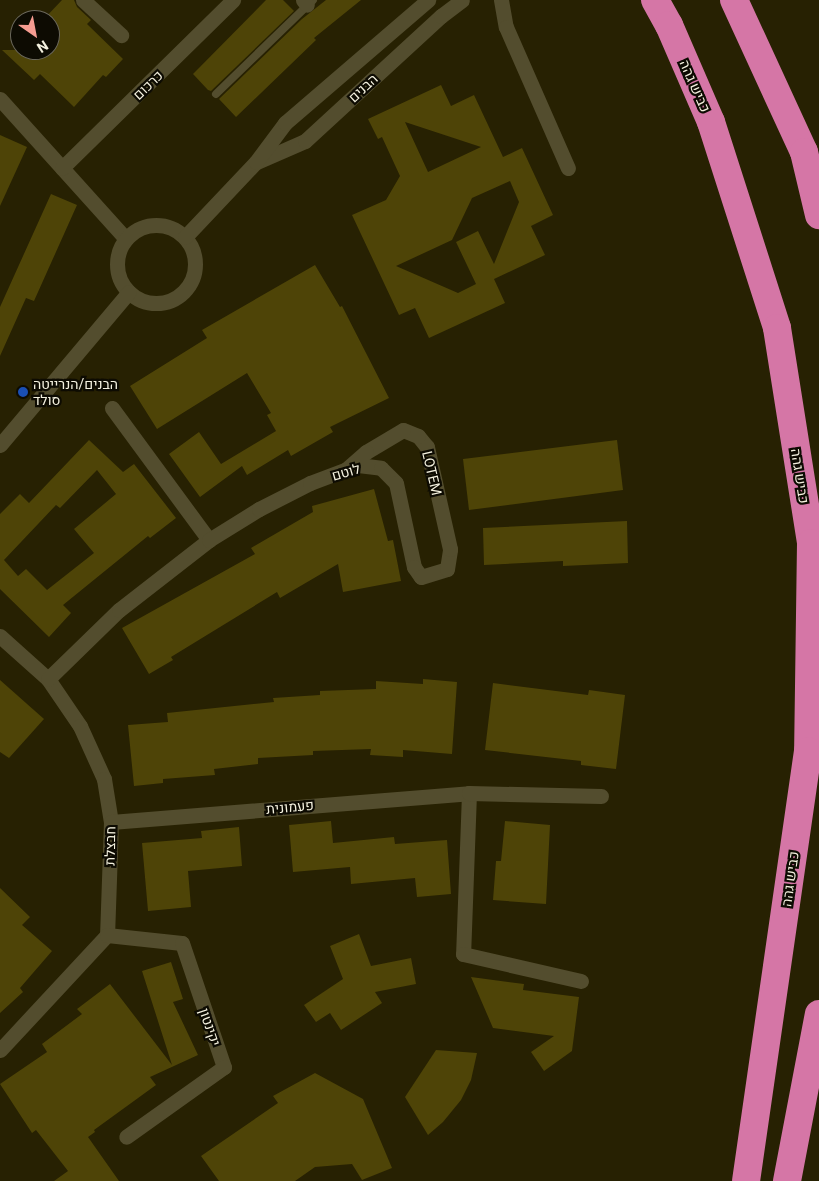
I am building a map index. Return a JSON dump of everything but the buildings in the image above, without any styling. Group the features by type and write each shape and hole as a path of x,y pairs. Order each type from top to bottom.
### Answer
{"highway":[{"name":"כביש גהה","path":"655,0 669,25 711,122 777,328 811,543 808,752 746,1181"},
{"path":"734,0 804,152 819,216"},
{"path":"787,1181 819,1014"}],"street":[{"path":"84,0 122,36"},
{"name":"כרכום","path":"62,168 233,0"},
{"name":"הבנים","path":"185,237 256,162 286,123 428,0"},
{"name":"הבנים","path":"256,162 305,142 441,16 462,0"},
{"path":"501,0 506,27 568,168"},
{"path":"0,99 126,239"},
{"path":"155,225 174,229 185,237 192,248 196,261 194,274 188,287 179,296 167,302 153,303 140,300 129,292 118,272 118,255 126,239 136,230 155,225"},
{"path":"0,445 129,292"},
{"path":"112,408 209,540"},
{"name":"LOTEM","path":"345,470 366,452 403,430 418,436 427,447 450,549 447,569"},
{"name":"לוטם","path":"48,680 118,610 209,540 259,509 310,483 358,465 382,468 396,483 414,567 421,577 447,569"},
{"name":"חבצלת","path":"0,636 48,680 80,726 104,778 111,822 107,935"},
{"path":"469,793 463,954 581,981"},
{"name":"פעמונית","path":"111,822 469,793 601,796"},
{"path":"0,1050 107,935"},
{"name":"יקינטון","path":"107,935 182,944 224,1067 126,1137"}],"lane":[{"path":"216,94 308,2"}],"place":[{"name":"הבנים/הנרייטה סולד","path":"23,392"}]}
